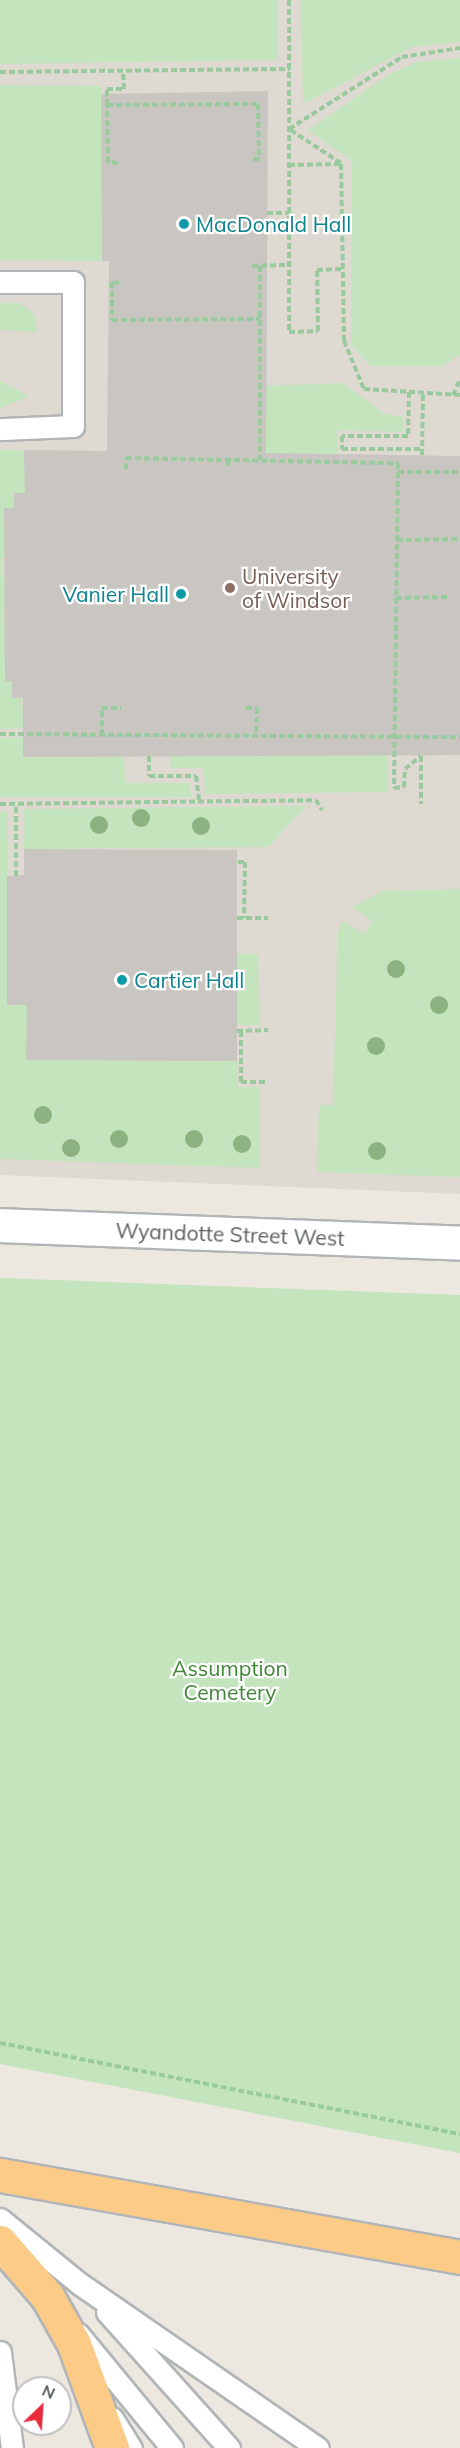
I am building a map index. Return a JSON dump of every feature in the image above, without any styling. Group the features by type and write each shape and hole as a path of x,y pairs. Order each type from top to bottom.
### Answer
{"highway":[{"path":"0,2175 460,2257"},
{"path":"0,2242 47,2296 95,2392 112,2448"}],"main road":[{"name":"Wyandotte Street West","path":"0,1225 460,1243"}],"lane":[{"path":"0,282 73,282 73,426 0,429"},
{"path":"0,2219 80,2284 214,2372 318,2448"},
{"path":"80,2284 189,2398 242,2448"},
{"path":"47,2296 172,2448"},
{"path":"0,2352 12,2448"},
{"path":"214,2372 292,2448"},
{"path":"95,2392 131,2448"},
{"path":"189,2398 229,2448"},
{"path":"7,2448 8,2422"}],"path":[{"path":"289,0 289,332 318,331 317,270 343,269"},
{"path":"289,129 402,57 460,48"},
{"path":"0,72 290,69"},
{"path":"118,163 108,162 106,89 124,89 123,71"},
{"path":"107,105 258,104 258,159 250,159"},
{"path":"289,129 341,164"},
{"path":"289,165 341,164"},
{"path":"341,164 344,341 364,389 460,395"},
{"path":"267,213 289,213"},
{"path":"252,266 289,265"},
{"path":"260,266 260,460"},
{"path":"118,282 112,282 112,320 260,319"},
{"path":"453,395 460,379"},
{"path":"409,392 408,436 342,436 342,448 422,449"},
{"path":"422,455 423,393"},
{"path":"126,469 126,458 398,463 394,788 404,787 405,769 421,756 421,804"},
{"path":"228,460 228,469"},
{"path":"398,472 460,472"},
{"path":"397,540 460,539"},
{"path":"396,598 450,597"},
{"path":"102,735 102,708 121,708"},
{"path":"246,708 257,708 256,735"},
{"path":"0,734 460,737"},
{"path":"148,756 149,776 196,776 200,802"},
{"path":"0,804 316,800 322,810"},
{"path":"16,804 16,876"},
{"path":"238,862 245,862 244,918"},
{"path":"237,918 268,918"},
{"path":"268,1030 239,1031 241,1082 268,1082"},
{"path":"0,2043 460,2133"}],"shaded area":[{"name":"University of Windsor","path":"0,0 460,0 460,1194 0,1175"}],"green space":[{"path":"0,0 278,0 278,60 0,64"},
{"path":"301,0 460,0 460,42 412,47 303,104"},
{"path":"460,58 460,355 442,366 370,366 351,344 352,161 308,130 390,74 417,62"},
{"path":"0,85 101,86 102,261 0,260"},
{"path":"0,303 19,303 34,314 37,332 0,330"},
{"path":"0,381 29,396 0,408"},
{"path":"343,383 385,414 403,417 403,432 338,430 337,454 266,453 266,386"},
{"path":"0,450 24,450 25,493 14,493 14,508 5,508 14,558 2,558 3,580 13,580 14,608 4,609 4,629 14,629 14,659 5,660 5,681 12,681 13,698 22,698 23,728 0,729"},
{"path":"0,738 23,738 23,756 124,757 125,783 190,783 191,797 0,797"},
{"path":"387,755 388,792 205,794 204,768 170,768 171,756"},
{"path":"306,806 268,847 24,849 24,809"},
{"path":"0,812 7,812 7,1005 27,1005 27,1060 237,1061 238,1087 260,1087 260,1168 0,1159"},
{"path":"460,889 460,1177 317,1172 319,1105 333,1105 338,932 343,921 364,934 373,922 352,907 382,891"},
{"path":"237,954 258,954 259,1025 236,1025"},
{"name":"Assumption Cemetery","path":"0,1278 460,1295 460,2153 0,2064"}],"building":[{"path":"268,91 266,453 460,456 460,755 23,757 23,698 12,698 12,681 5,682 4,508 14,508 14,493 25,493 24,450 107,451 109,261 102,261 101,94"},
{"name":"Cartier Hall","path":"24,849 237,850 237,1061 26,1060 27,1005 7,1005 7,876 24,875"}],"place":[{"name":"MacDonald Hall","path":"184,224"},
{"name":"University of Windsor","path":"230,588"},
{"name":"Vanier Hall","path":"181,594"},
{"name":"Cartier Hall","path":"122,980"}]}
